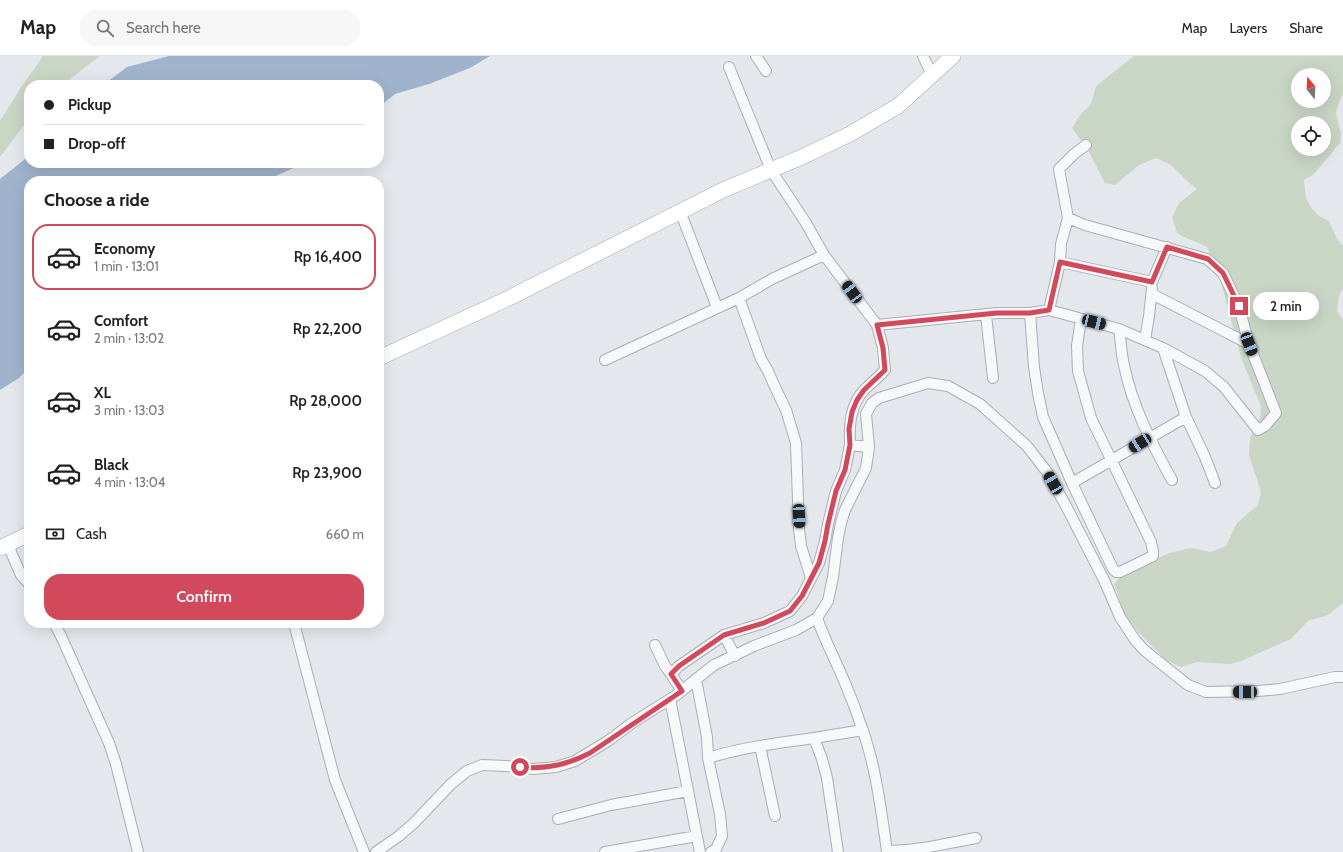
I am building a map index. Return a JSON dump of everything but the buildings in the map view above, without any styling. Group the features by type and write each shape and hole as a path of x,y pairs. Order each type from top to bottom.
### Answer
{"street":[{"path":"756,56 766,72"},
{"path":"923,56 932,75"},
{"path":"384,356 511,297 723,190 802,157 850,134 898,106 953,56"},
{"path":"671,674 679,666 724,635 764,623 790,611 802,596 819,563 836,491 845,470 850,445 849,429 857,400 864,390 885,370 883,348 877,325 824,254 806,223 770,170 728,67"},
{"path":"1049,310 1060,262 1061,244 1068,218 1059,170 1074,154 1086,145"},
{"path":"680,211 717,307"},
{"path":"877,325 997,313 1030,313 1049,310 1119,329 1163,348 1204,371 1224,387 1258,430 1265,426 1276,413 1249,344 1239,306 1223,273 1208,259 1085,225 1068,218"},
{"path":"1145,340 1152,294 1152,282 1167,247"},
{"path":"605,360 739,298 772,279 824,254"},
{"path":"1060,262 1152,282"},
{"path":"1152,294 1249,344"},
{"path":"739,298 761,359 786,410 796,444 801,546 811,578"},
{"path":"1030,313 1034,367 1042,417 1113,569 1116,572 1120,572 1153,556 1153,551 1151,542 1091,418 1078,371 1077,346 1081,319"},
{"path":"986,315 993,378"},
{"path":"1119,329 1124,365 1131,394 1149,438 1172,480"},
{"path":"1163,348 1186,418 1205,457 1215,483"},
{"path":"376,852 399,836 414,823 441,794 467,771 482,765 533,769 556,767 575,761 608,741 632,723 682,691 714,665 754,646 796,630 817,618 828,601 838,538 845,510 866,468 869,447 866,414 872,403 879,398 928,384 948,386 980,404 1027,446 1047,472 1068,509 1101,574 1120,617 1135,640 1144,650 1188,685 1206,692 1258,692 1280,689 1335,677 1343,677"},
{"path":"1072,483 1186,418"},
{"path":"850,445 869,447"},
{"path":"24,536 4,546 24,578"},
{"path":"817,618 822,635 845,683 863,730 882,813 885,851 916,849 976,838"},
{"path":"57,628 114,757 138,852"},
{"path":"295,628 335,780 364,852"},
{"path":"724,635 735,656"},
{"path":"655,645 665,666 682,691"},
{"path":"696,679 707,737 708,758 720,814 722,836 716,849 711,852"},
{"path":"670,699 700,852"},
{"path":"708,758 724,753 760,746 863,730"},
{"path":"814,738 827,778 838,852"},
{"path":"760,746 775,816"},
{"path":"558,819 612,805 688,791"},
{"path":"605,852 697,836"}],"green space":[{"path":"43,56 100,56 69,80 26,80"},
{"path":"1134,56 1343,56 1343,95 1336,113 1341,133 1340,143 1331,154 1331,116 1291,116 1291,156 1329,156 1313,175 1304,180 1306,198 1312,209 1319,216 1329,221 1337,239 1343,246 1343,289 1339,295 1337,311 1343,320 1343,603 1328,615 1308,621 1291,639 1241,661 1230,664 1197,662 1181,667 1166,660 1139,633 1125,615 1114,584 1120,577 1169,553 1191,548 1211,552 1226,546 1237,523 1258,505 1261,492 1249,455 1250,438 1260,418 1261,406 1241,358 1221,282 1207,247 1180,235 1177,232 1172,217 1179,203 1197,189 1171,165 1156,158 1139,165 1115,185 1105,183 1089,152 1072,128 1080,115 1091,104 1096,86"},
{"path":"24,83 24,125 0,157 0,121"}],"water":[{"path":"169,56 490,56 470,68 429,84 395,94 384,103 384,80 110,80 127,67"},
{"path":"24,160 24,168 294,168 275,176 24,176 24,373 0,390 0,179"}],"route":[{"path":"520,767 533,769 556,767 575,761 590,753 632,723 682,691 671,674 679,666 699,654 724,635 756,626 790,611 802,596 819,563 836,491 845,470 850,445 849,429 852,412 857,400 864,390 885,370 883,348 877,325 997,313 1030,313 1049,310 1060,262 1152,282 1167,247 1208,259 1223,273 1239,306"}]}
